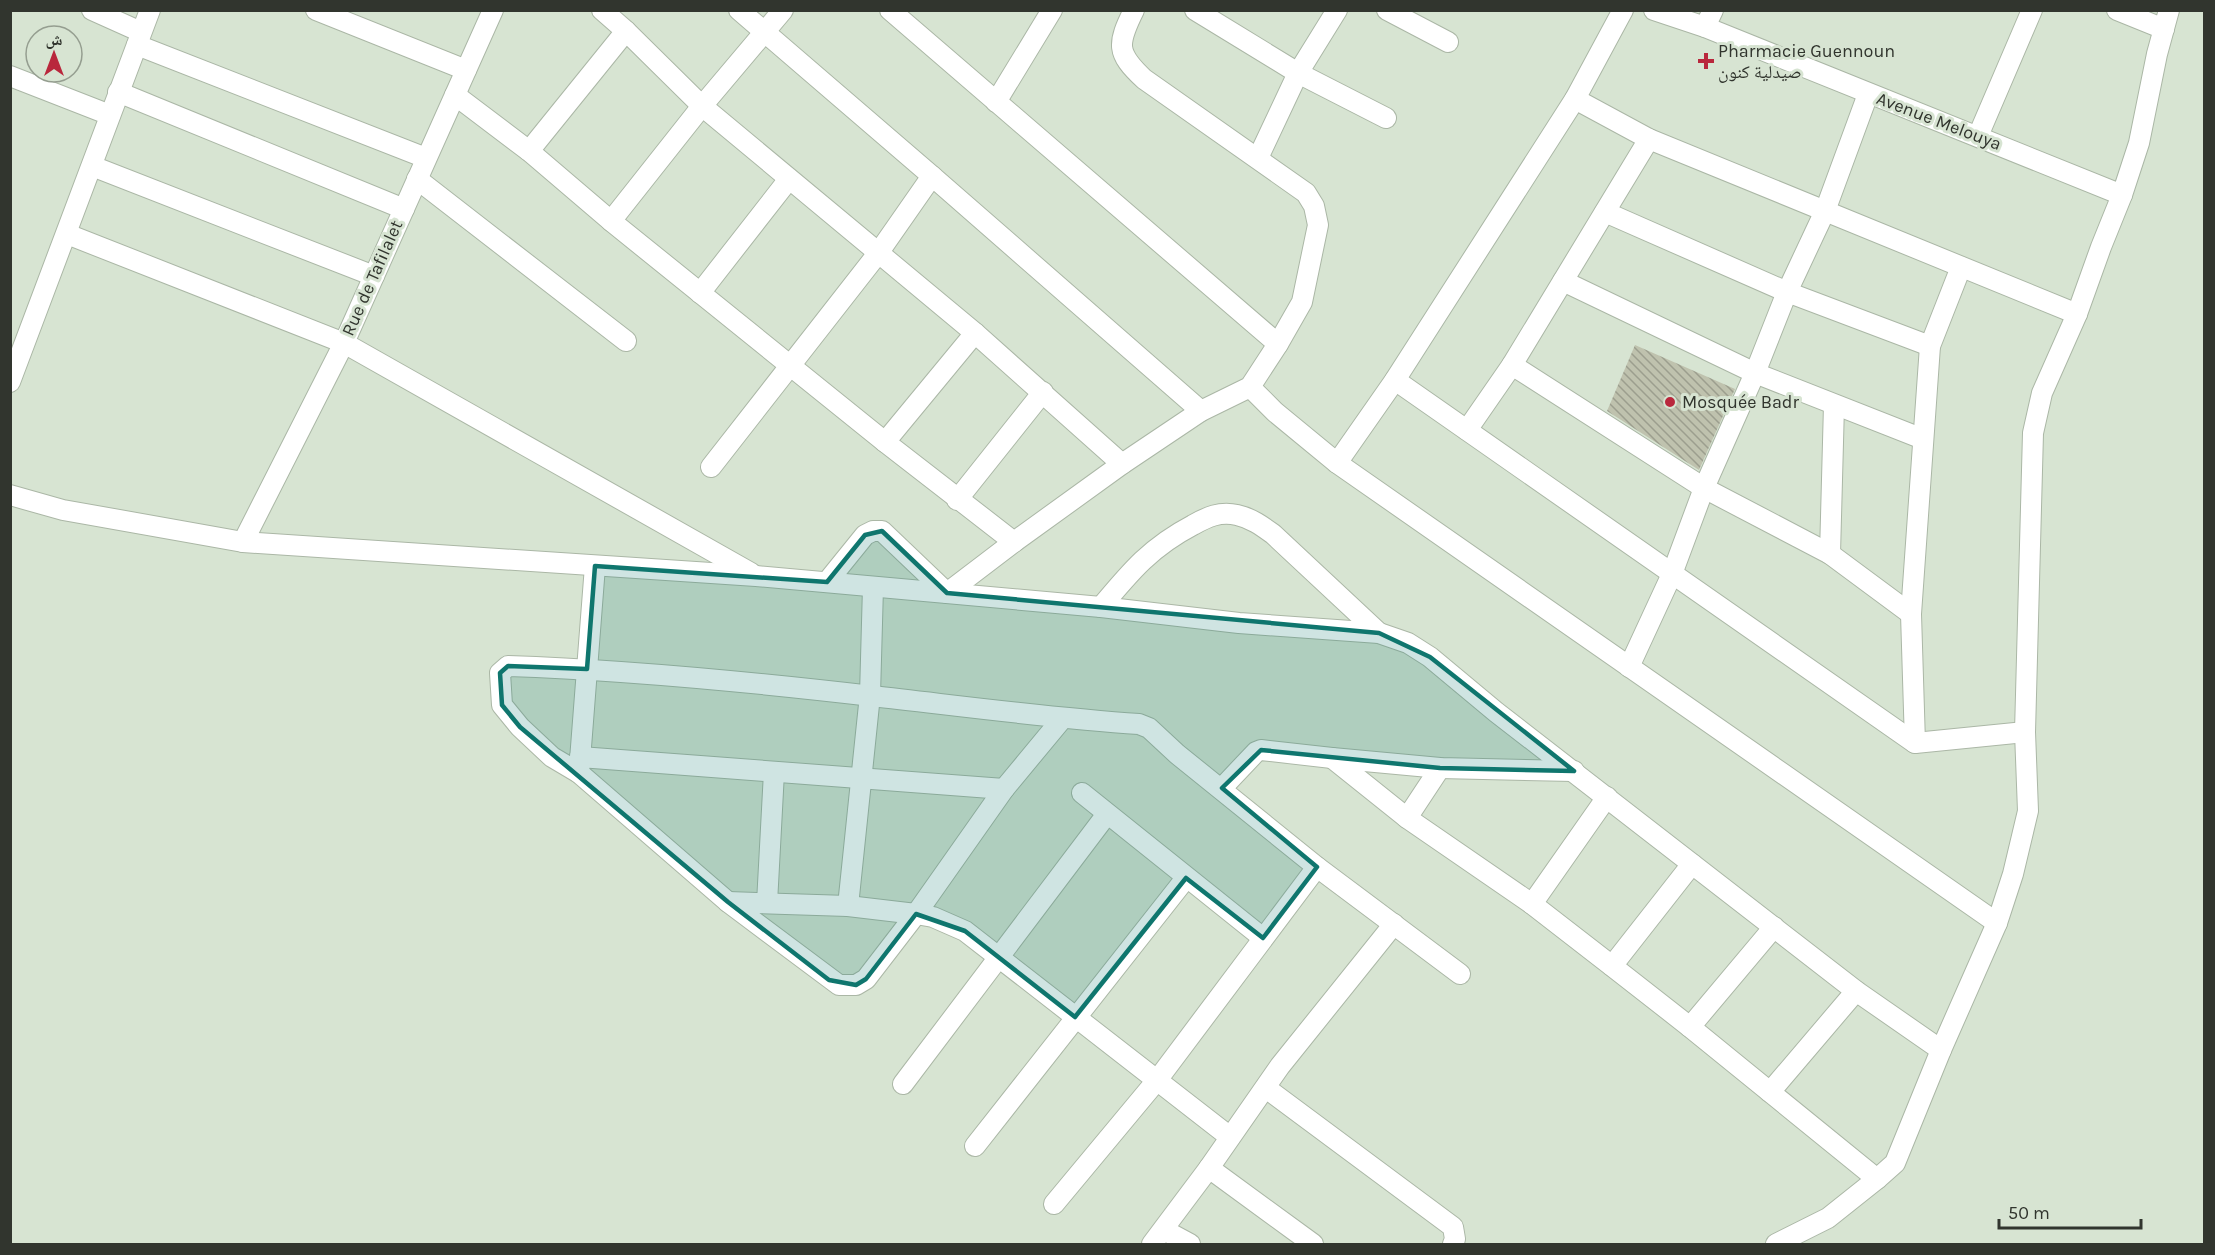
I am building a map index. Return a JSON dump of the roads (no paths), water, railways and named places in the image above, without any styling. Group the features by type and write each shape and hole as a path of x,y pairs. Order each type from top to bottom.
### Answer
{"street":[{"path":"92,10 139,39 426,158"},
{"path":"10,382 150,10"},
{"path":"316,10 466,70"},
{"name":"Rue de Tafilalet","path":"243,542 344,343 493,10"},
{"path":"602,10 702,106 975,333 1122,464"},
{"path":"739,10 1201,411"},
{"path":"611,221 702,106 783,10"},
{"path":"890,10 1278,344"},
{"path":"996,102 1052,10"},
{"path":"1195,10 1298,73 1386,118"},
{"path":"1258,158 1298,73 1337,10"},
{"path":"1387,10 1448,42"},
{"path":"1336,463 1395,380 1575,99 1623,10"},
{"name":"Avenue Melouya","path":"1654,10 1709,19 1868,94 2122,195"},
{"path":"1978,136 2032,10"},
{"path":"1776,1245 1828,1218 1895,1163 1941,1050 1997,923 2013,874 2028,811 2025,732 2033,433 2042,393 2078,314 2139,143 2166,20 2117,10"},
{"path":"947,593 1122,464 1201,411 1250,387 1302,302 1318,225 1314,206 1306,193 1144,79 1129,65 1121,49 1125,13"},
{"path":"529,151 626,31"},
{"path":"10,76 110,115"},
{"path":"118,92 404,209"},
{"path":"1629,667 1672,574 1704,488 1755,373 1787,292 1825,211 1868,94"},
{"path":"455,95 529,151 611,221 957,500 1014,542"},
{"path":"1575,99 1649,139 2078,314"},
{"path":"1467,430 1512,365 1649,139"},
{"path":"92,166 374,276"},
{"path":"711,467 789,364 879,252 932,176"},
{"path":"417,179 626,341"},
{"path":"700,292 789,179"},
{"path":"1605,212 1787,292 1930,346"},
{"path":"67,234 344,343 756,576"},
{"path":"1915,743 1911,614 1930,346 1961,267"},
{"path":"1563,281 1755,373 1923,439"},
{"path":"885,442 975,333"},
{"path":"1512,365 1704,488 1830,554 1911,614"},
{"path":"1395,380 1915,743 2025,732"},
{"path":"1250,387 1275,412 1336,463 1997,923"},
{"path":"957,500 1043,392"},
{"path":"1830,554 1834,405"},
{"path":"10,495 63,510 243,542 756,576 1101,607 1239,623 1379,633 1408,643 1430,657 1496,712 1856,991 1941,1050"},
{"path":"1101,607 1138,564 1168,538 1213,515 1235,515 1254,521 1273,534 1379,633"},
{"path":"827,582 866,535 873,531 882,531 947,593"},
{"path":"580,765 595,566"},
{"path":"848,906 870,695 873,586"},
{"path":"1004,789 774,772 580,765 552,756 520,727 502,705 500,673 508,666 587,669 870,695 1062,719 1139,724 1149,728 1317,867 1460,974"},
{"path":"580,765 728,902 839,985 856,985 866,979 916,914 1004,789 1062,719"},
{"path":"1222,788 1256,752 1261,750 1440,768 1574,771"},
{"path":"1332,758 1407,818 1532,904 1690,1026 1877,1179"},
{"path":"1407,818 1440,768"},
{"path":"767,903 774,772"},
{"path":"1082,794 1263,938"},
{"path":"1532,904 1607,797"},
{"path":"903,1084 1107,814"},
{"path":"1612,966 1692,864"},
{"path":"1054,1204 1158,1079 1317,867"},
{"path":"975,1146 1186,878"},
{"path":"728,902 848,906 916,914 933,917 965,931 1230,1137"},
{"path":"1190,1245 1158,1237 1280,1066 1394,924"},
{"path":"1690,1026 1774,927"},
{"path":"1770,1092 1856,991"},
{"path":"1266,1088 1453,1227 1455,1239 1453,1245"},
{"path":"1209,1168 1313,1245"}],"place":[{"name":"Pharmacie Guennoun صيدلية كنون","path":"1706,61"},
{"name":"Mosquée Badr","path":"1670,402"}]}
